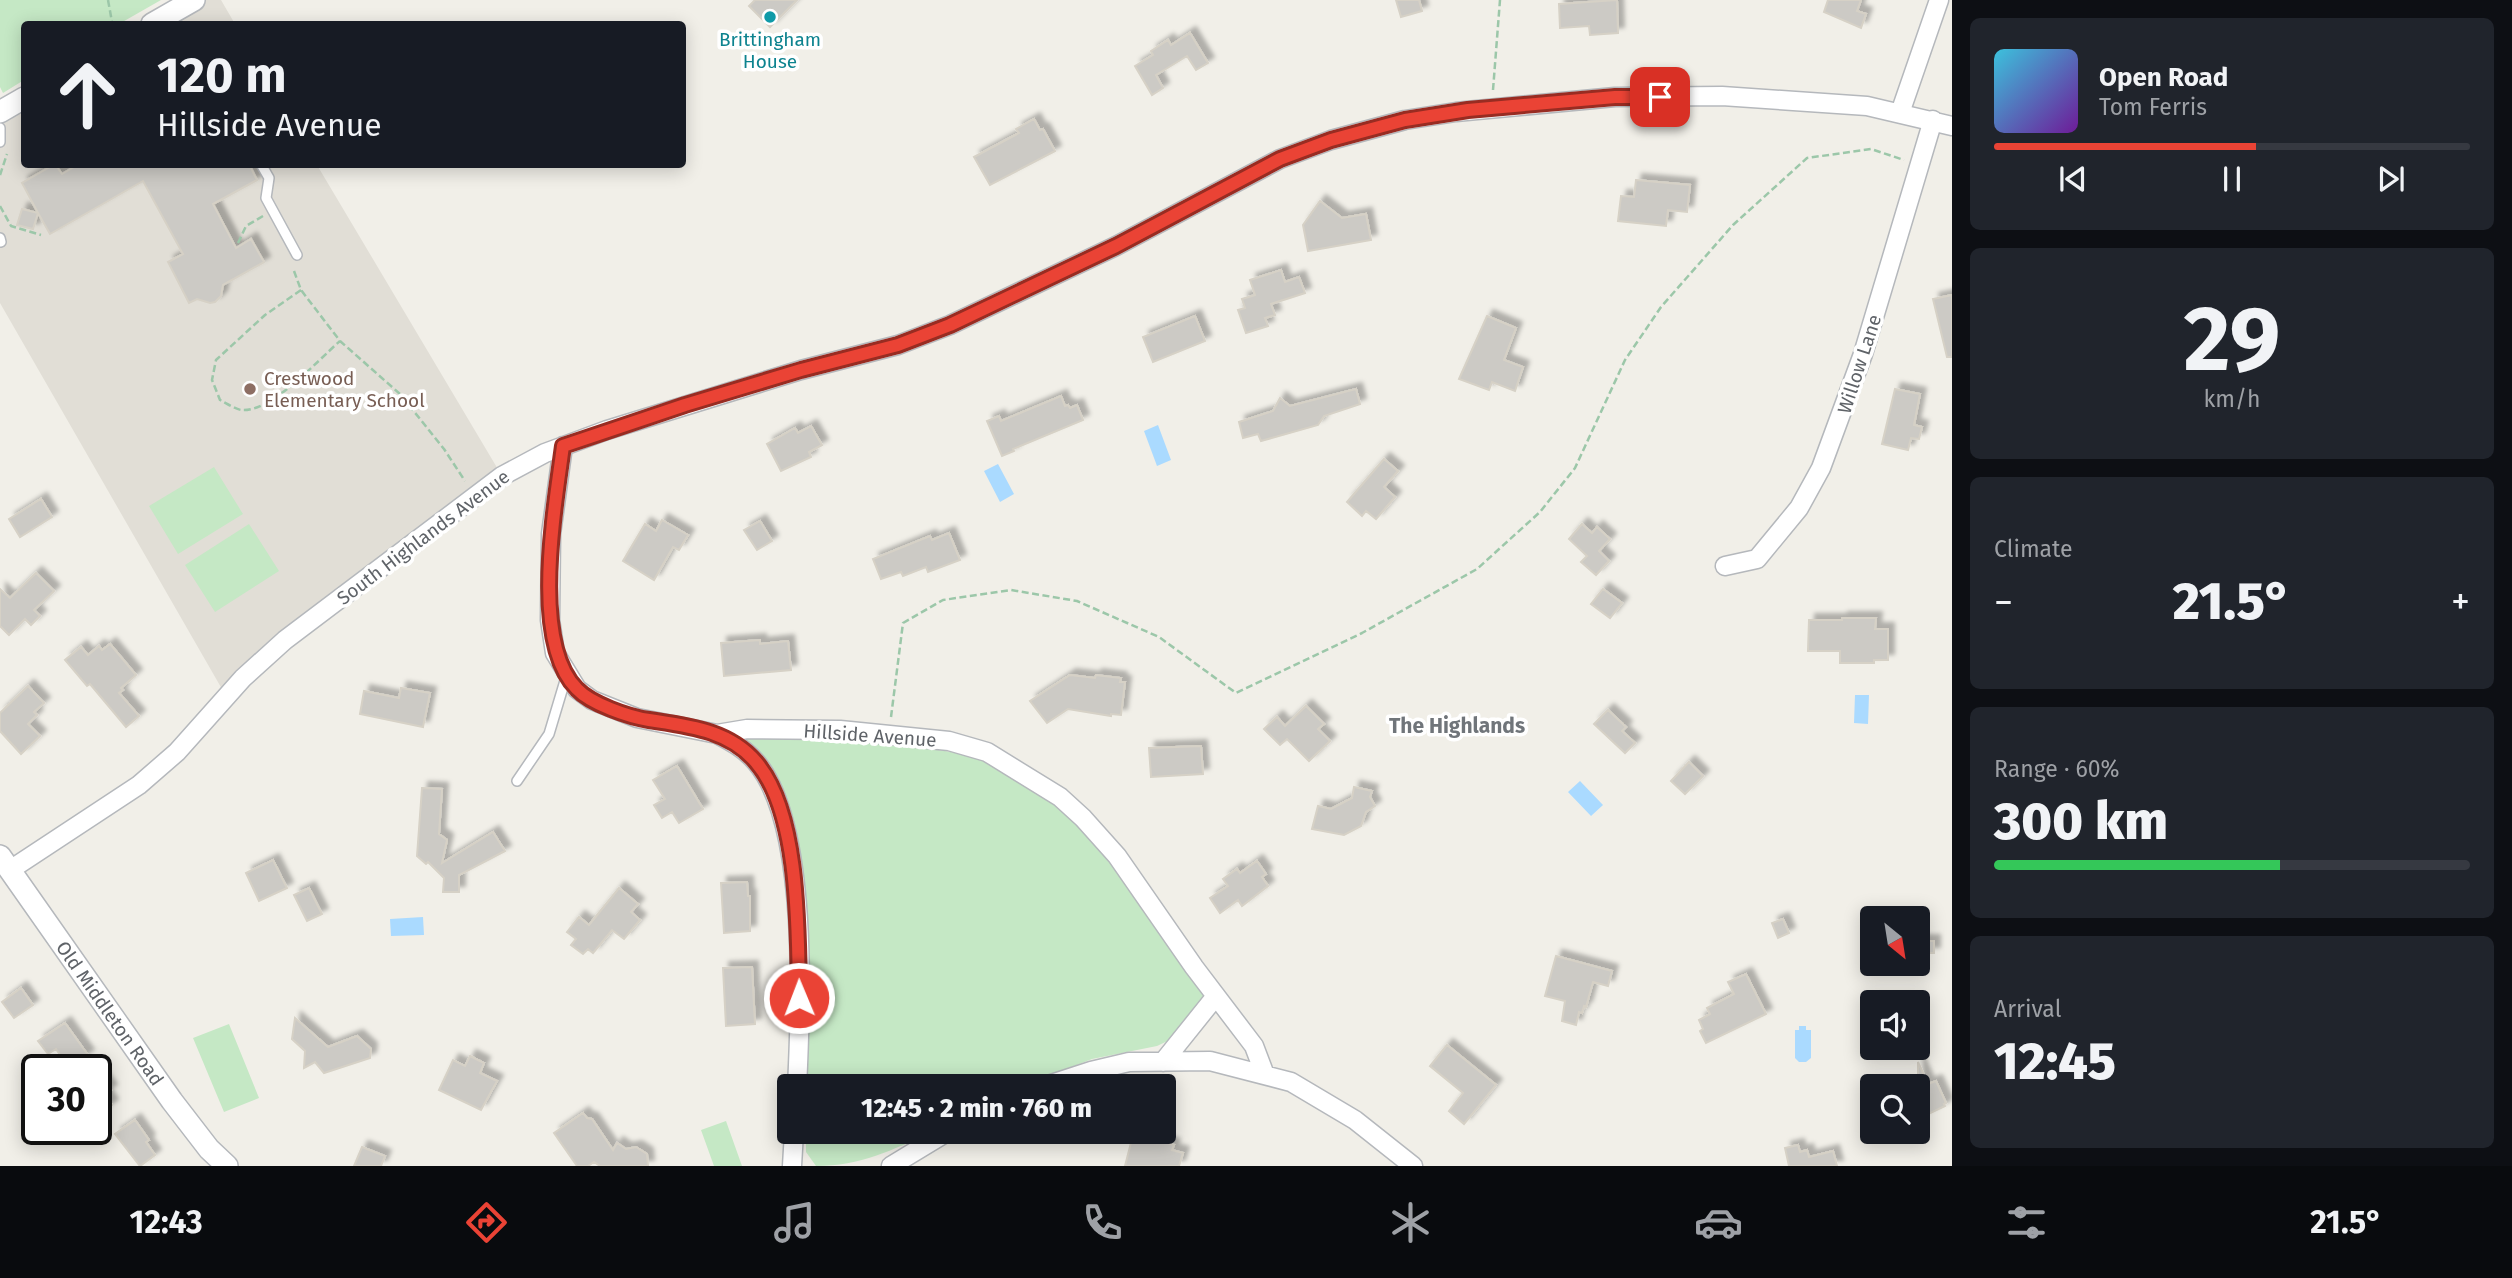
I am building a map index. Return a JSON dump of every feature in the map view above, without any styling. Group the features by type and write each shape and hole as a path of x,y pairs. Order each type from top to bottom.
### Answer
{"street":[{"path":"160,21 176,15 194,0"},
{"path":"1900,113 1939,0"},
{"name":"South Highlands Avenue","path":"5,863 139,785 177,752 243,678 285,640 502,476 563,446 801,370 898,345 950,325 1116,246 1280,159 1331,140 1405,120 1491,108 1615,97 1722,96 1867,106 1952,126"},
{"path":"0,112 21,100"},
{"name":"Willow Lane","path":"1726,566 1757,559 1799,508 1821,468 1863,354 1933,120"},
{"name":"Hillside Avenue","path":"563,446 551,534 550,620 555,653 576,689 592,700 637,718 717,734 747,729 840,730 949,741 988,752 1060,797 1117,856 1254,1046 1265,1075"},
{"path":"717,734 739,746 757,763 772,788 783,818 799,934 797,1074"},
{"name":"Old Middleton Road","path":"5,863 172,1101 202,1140 227,1166"},
{"path":"1163,1062 1216,996"},
{"path":"1082,1074 1129,1062 1210,1060 1292,1082 1355,1120 1413,1166"},
{"path":"792,1166 793,1144"},
{"path":"891,1166 927,1144"}],"lane":[{"path":"0,128 0,142"},
{"path":"263,168 269,178 266,198 297,255"},
{"path":"517,781 549,734 567,674"}],"path":[{"path":"108,0 113,21"},
{"path":"1491,108 1500,0"},
{"path":"890,735 893,690 903,623 943,600 1011,590 1077,601 1159,637 1236,694 1362,633 1477,569 1540,512 1575,468 1625,360 1661,307 1733,225 1807,158 1871,149 1920,166"},
{"path":"0,206 11,226 41,235"},
{"path":"238,243 246,226 272,211"},
{"path":"294,271 301,290 340,341 400,394 444,449 475,496"},
{"path":"301,290 265,315 216,359 212,380 220,400 241,410 264,405 290,388 340,341"}],"shaded area":[{"path":"194,0 221,0 233,21 157,21"},
{"name":"Crestwood Elementary School","path":"21,100 21,168 319,168 502,476 226,696 0,303 0,112"}],"green space":[{"path":"0,0 161,0 124,21 21,21 21,82 3,93 0,87"},
{"path":"214,467 243,514 178,554 149,506"},
{"path":"249,524 279,571 215,612 185,565"},
{"path":"735,737 860,737 987,758 1034,786 1076,821 1110,856 1204,991 1205,999 1176,1037 1157,1046 1092,1059 1054,1074 805,1074 806,897 784,795"},
{"path":"229,1024 259,1098 224,1112 193,1038"},
{"path":"726,1121 742,1166 714,1166 701,1130"},
{"path":"806,1144 905,1144 862,1160 832,1165 816,1166 806,1152"}],"water":[{"path":"1158,425 1171,460 1157,466 1144,431"},
{"path":"998,464 1014,494 1000,502 984,471"},
{"path":"1855,695 1869,695 1868,724 1854,723"},
{"path":"1580,781 1603,805 1591,816 1568,792"},
{"path":"423,917 424,935 391,936 390,919"},
{"path":"1799,1026 1806,1026 1806,1030 1811,1030 1811,1058 1806,1062 1799,1062 1795,1058 1795,1030 1799,1030"}],"building":[{"name":"Brittingham House","path":"755,0 797,0 770,27 749,6"},
{"path":"1396,0 1419,0 1422,11 1401,17"},
{"path":"1617,0 1618,33 1590,35 1589,26 1560,28 1559,4"},
{"path":"1828,0 1861,0 1857,11 1866,14 1861,28 1824,12"},
{"path":"1190,33 1208,63 1196,70 1187,56 1156,75 1163,88 1152,95 1135,66 1153,55 1151,51 1168,40 1171,45"},
{"path":"1034,119 1055,151 990,185 974,157 1019,133 1016,129"},
{"path":"48,168 58,168 62,174 72,168 251,168 257,180 213,204 236,248 251,239 264,262 223,285 221,296 215,302 197,299 189,303 168,262 183,254 143,181 50,234 22,183"},
{"path":"1636,180 1690,185 1687,212 1668,210 1666,226 1618,221 1621,196 1634,197"},
{"path":"1320,201 1342,218 1366,214 1371,240 1308,251 1303,225"},
{"path":"22,209 38,213 33,229 17,225"},
{"path":"1281,270 1285,282 1299,277 1305,293 1271,304 1275,315 1265,318 1268,326 1246,333 1238,310 1245,308 1242,299 1255,295 1250,280"},
{"path":"1952,295 1952,357 1947,357 1933,299"},
{"path":"1195,316 1205,341 1153,362 1143,337"},
{"path":"1487,316 1516,328 1504,360 1523,367 1515,391 1492,382 1489,390 1459,379"},
{"path":"1356,389 1360,404 1324,416 1318,425 1261,441 1258,434 1243,438 1239,422 1273,411 1280,398 1290,406"},
{"path":"1895,389 1920,394 1914,425 1922,427 1919,439 1911,438 1908,450 1882,444"},
{"path":"1061,396 1065,406 1070,408 1077,405 1083,420 1002,456 987,421 999,416 1001,421"},
{"path":"811,426 822,445 809,452 811,457 781,471 767,444 795,428 798,433"},
{"path":"1384,459 1398,471 1384,487 1395,497 1376,519 1366,511 1362,516 1347,502"},
{"path":"41,499 52,517 20,537 9,519"},
{"path":"662,520 688,535 679,550 673,547 654,580 623,561 645,524 656,531"},
{"path":"760,521 772,541 757,550 744,530"},
{"path":"1582,524 1592,533 1597,527 1610,539 1599,551 1609,561 1596,575 1581,562 1587,556 1569,539"},
{"path":"949,533 960,560 928,572 926,567 903,576 901,572 881,579 873,559 930,536 932,540"},
{"path":"36,573 54,591 34,610 40,616 31,625 25,619 9,635 0,626 0,589 10,598"},
{"path":"1603,589 1622,603 1610,618 1591,604"},
{"path":"1876,618 1875,629 1888,629 1888,660 1874,660 1874,663 1840,663 1840,651 1808,651 1809,620"},
{"path":"760,640 760,644 788,641 791,670 724,676 721,643"},
{"path":"110,644 136,675 119,693 139,716 126,727 90,684 87,686 65,660 81,647 88,655 99,646 102,650"},
{"path":"1070,675 1121,678 1120,682 1125,682 1121,715 1111,716 1068,709 1047,723 1030,701"},
{"path":"28,686 44,703 34,712 37,715 28,724 40,736 21,754 0,731 0,713"},
{"path":"401,688 430,693 423,727 360,714 364,691 399,698"},
{"path":"1306,706 1324,724 1318,729 1330,741 1309,761 1287,739 1280,745 1264,729 1277,717 1285,726"},
{"path":"1608,710 1626,727 1622,731 1635,743 1625,753 1594,724"},
{"path":"1201,746 1203,774 1151,777 1149,748"},
{"path":"1689,762 1703,776 1685,794 1671,781"},
{"path":"677,766 703,809 679,823 672,812 662,818 654,805 665,799 653,780"},
{"path":"1354,787 1372,791 1370,797 1375,806 1366,812 1361,826 1344,835 1312,829 1318,806 1331,809 1352,798"},
{"path":"422,788 442,789 439,834 447,840 442,863 493,832 505,851 459,875 459,892 443,892 444,878 428,862 426,864 417,856"},
{"path":"273,860 287,888 259,901 246,873"},
{"path":"1257,861 1266,874 1262,877 1268,886 1242,906 1238,900 1220,913 1210,898 1228,886 1223,879 1237,869 1240,873"},
{"path":"747,882 750,896 750,931 724,933 721,883"},
{"path":"309,888 322,914 307,921 294,895"},
{"path":"619,888 638,904 631,912 640,920 624,939 612,930 593,953 588,949 583,954 571,945 576,939 567,932 579,917 589,925"},
{"path":"1783,919 1789,933 1778,938 1772,923"},
{"path":"1930,941 1934,941 1934,953 1930,953"},
{"path":"1556,956 1612,971 1608,986 1593,982 1586,1007 1584,1006 1582,1013 1579,1012 1576,1025 1562,1021 1565,1001 1545,996"},
{"path":"752,967 755,1024 726,1026 723,968"},
{"path":"1746,974 1766,1014 1706,1043 1700,1031 1703,1029 1699,1020 1710,1014 1707,1008 1734,994 1728,982"},
{"path":"21,988 33,1005 14,1018 2,1002"},
{"path":"295,1018 328,1047 357,1036 371,1049 370,1058 324,1073 315,1062 304,1068 305,1051 292,1039"},
{"path":"65,1023 87,1054 59,1054 56,1049 48,1054 38,1041"},
{"path":"1447,1045 1496,1085 1464,1124 1449,1111 1463,1093 1430,1066"},
{"path":"470,1056 484,1063 480,1073 497,1081 481,1110 439,1090 453,1060 465,1066"},
{"path":"1918,1062 1923,1074 1918,1074"},
{"path":"1936,1081 1945,1106 1930,1113 1930,1083"},
{"path":"583,1113 592,1119 613,1150 617,1143 626,1149 636,1147 647,1154 648,1166 600,1166 594,1162 588,1166 577,1166 554,1133"},
{"path":"135,1120 149,1140 146,1142 155,1155 140,1166 115,1134"},
{"path":"1131,1144 1171,1144 1174,1145 1172,1150 1183,1153 1179,1166 1125,1166"},
{"path":"1798,1145 1800,1152 1807,1150 1809,1157 1833,1151 1837,1166 1789,1166 1785,1148"},
{"path":"362,1147 385,1156 381,1166 354,1166"}],"place":[{"name":"Brittingham House","path":"770,17"},
{"name":"Crestwood Elementary School","path":"250,389"}],"district":[{"name":"The Highlands","path":"1457,726"}],"route":[{"path":"799,998 799,934 792,868 783,818 772,788 757,763 739,746 717,734 637,718 592,700 576,689 555,653 550,620 551,534 563,446 801,370 898,345 950,325 1116,246 1280,159 1331,140 1405,120 1468,110 1615,97 1660,97"}]}
